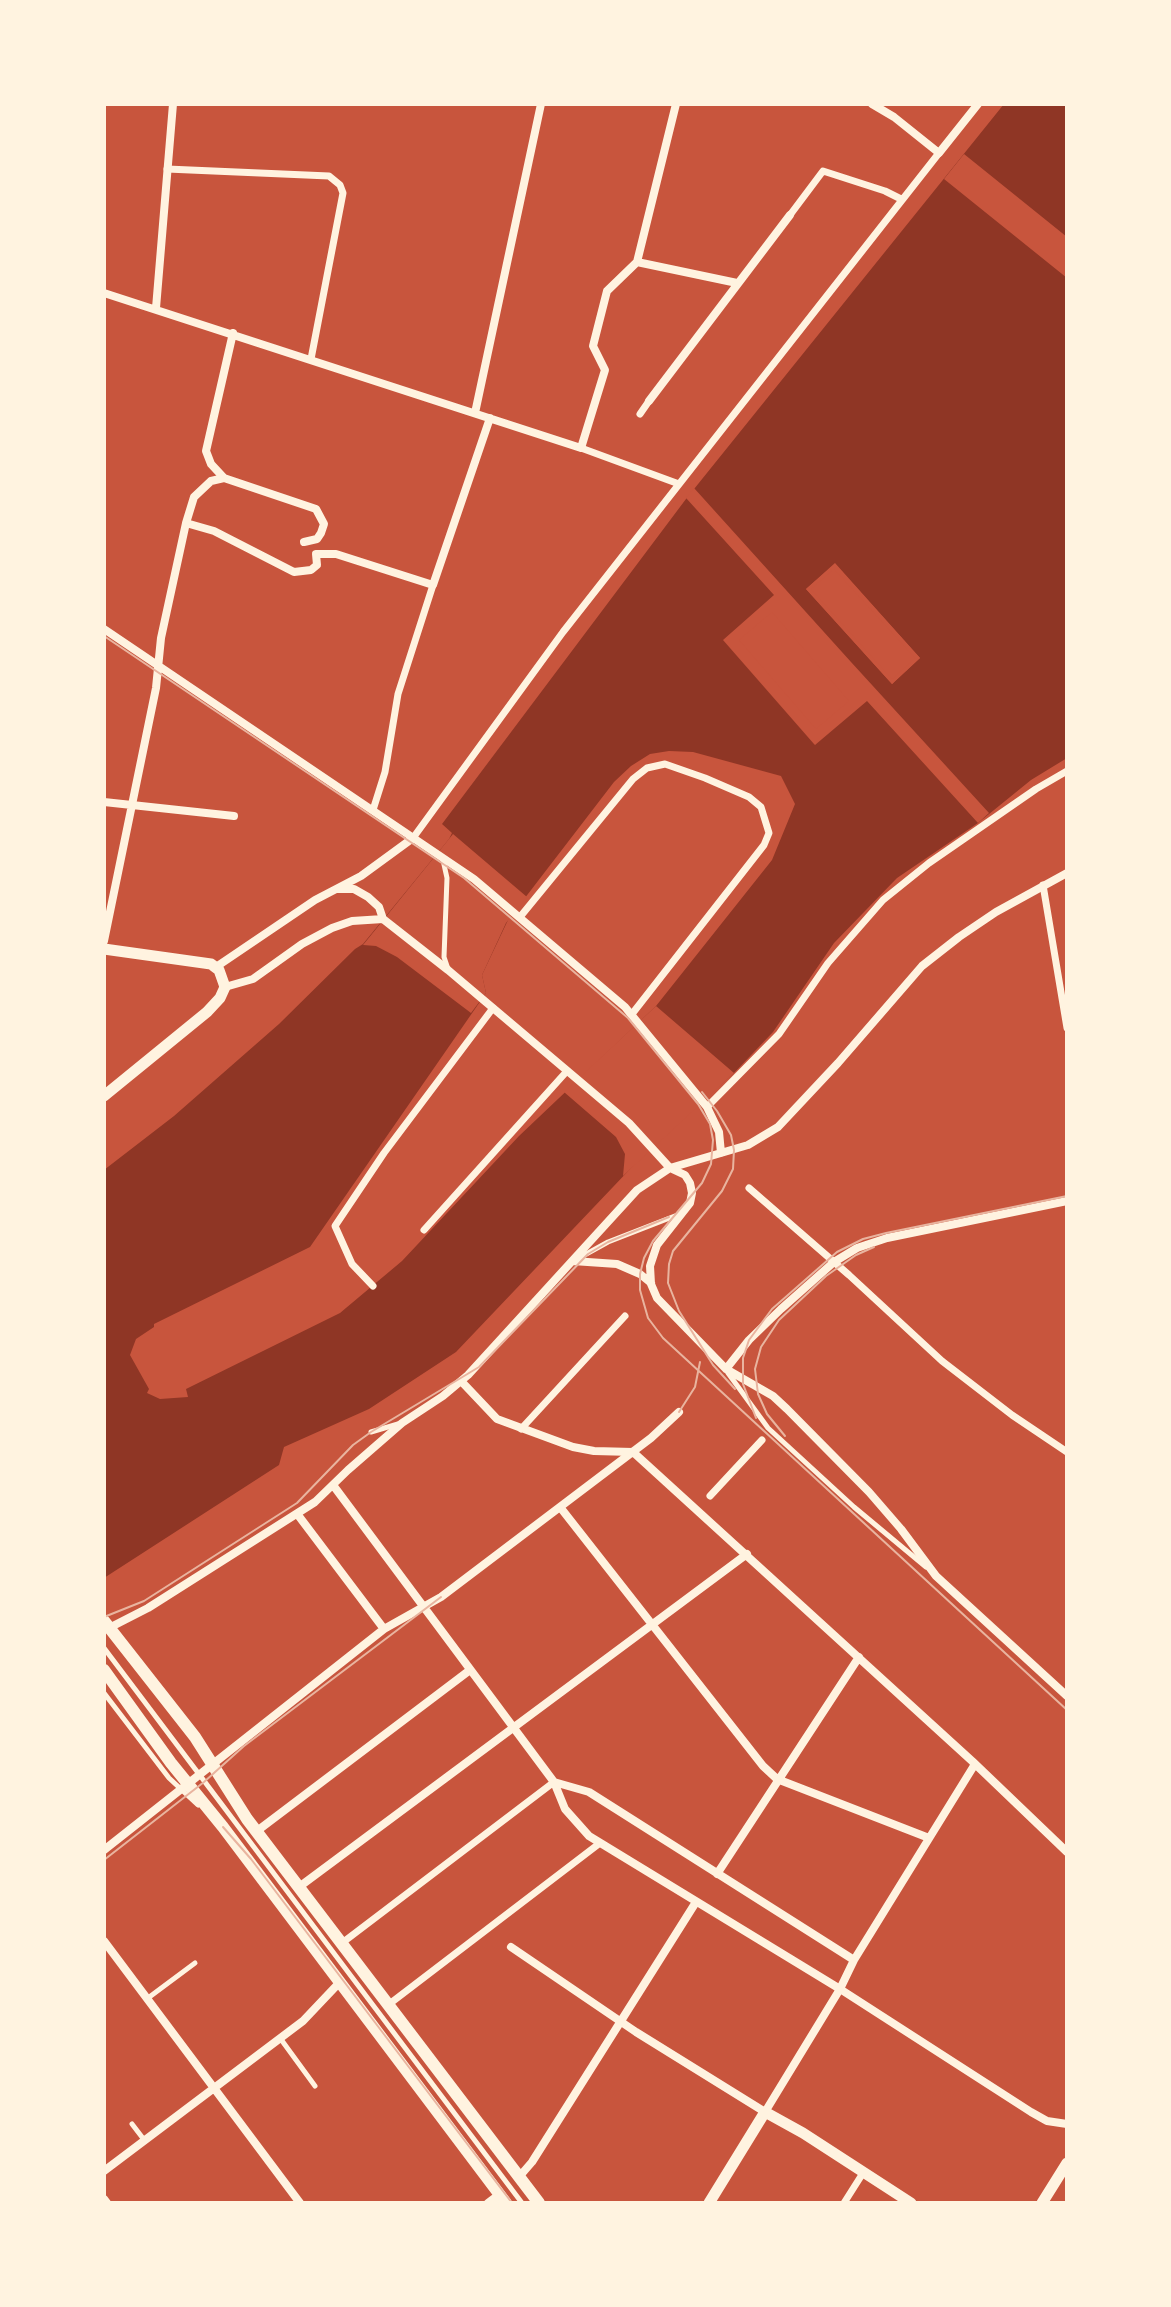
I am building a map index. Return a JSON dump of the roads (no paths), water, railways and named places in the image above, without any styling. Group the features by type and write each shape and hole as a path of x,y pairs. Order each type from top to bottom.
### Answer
{"main road":[{"path":"106,1627 186,1725 257,1831 539,2203"},
{"path":"104,1670 184,1786 223,1827 503,2199"}],"street":[{"path":"156,308 173,104"},
{"path":"475,413 541,104"},
{"path":"581,448 605,370 593,346 607,291 637,262 676,104"},
{"path":"872,104 894,117 939,153"},
{"path":"216,967 361,876 413,838 563,632 978,104"},
{"path":"167,169 329,176 340,185 343,193 311,359"},
{"path":"640,414 823,171 901,199"},
{"path":"637,262 737,283"},
{"path":"104,293 581,448 679,484"},
{"path":"233,333 206,451 211,464 224,478 316,509 324,524 321,533 317,539 304,542"},
{"path":"373,810 385,772 398,694 490,418"},
{"path":"104,941 186,523 194,497 211,481 224,478"},
{"path":"186,523 214,531 294,572 311,570 317,565 316,554 336,554 433,585"},
{"path":"104,629 440,855 517,915 639,1022 704,1104 719,1132 721,1153"},
{"path":"517,915 633,779 647,768 665,764 749,797 761,807 769,833 764,845 632,1014"},
{"path":"704,1104 779,1034 828,963 883,900 929,863 1067,771"},
{"path":"104,802 234,816"},
{"path":"106,1627 298,1515 402,1423 461,1381 637,1190 670,1168 763,1138 789,1118 922,966 959,937 1067,873"},
{"path":"1043,885 1067,1028"},
{"path":"334,891 354,889 368,897 379,907 383,919 578,1080 652,1146 670,1168 685,1175 692,1193 684,1212 657,1245 650,1266 651,1284 660,1304 726,1369 773,1396 787,1409 869,1492 936,1576 1067,1696"},
{"path":"225,987 253,979 302,944 332,928 352,921 383,919"},
{"path":"104,949 193,959 216,967 225,987 207,1012 104,1096"},
{"path":"373,1286 352,1264 335,1226 493,1008"},
{"path":"424,1230 567,1071"},
{"path":"749,1188 942,1361 1012,1415 1067,1452"},
{"path":"726,1369 749,1340 834,1262 857,1248 887,1238 1067,1201"},
{"path":"573,1261 617,1264 640,1274 651,1284"},
{"path":"521,1429 625,1316"},
{"path":"461,1381 488,1413 521,1429 594,1451 633,1452 859,1657 1067,1852"},
{"path":"104,1850 384,1629 441,1597 633,1452 679,1412"},
{"path":"710,1496 762,1440"},
{"path":"333,1485 554,1782 565,1809 576,1823 600,1843 840,1989 1031,2112 1047,2121 1067,2124"},
{"path":"560,1507 763,1766 777,1779 929,1838"},
{"path":"298,1515 384,1629"},
{"path":"299,1887 747,1554"},
{"path":"717,1874 859,1657"},
{"path":"257,1831 470,1670"},
{"path":"709,2203 975,1764"},
{"path":"554,1782 589,1792 854,1960"},
{"path":"342,1943 554,1782"},
{"path":"388,2005 600,1843"},
{"path":"519,2177 532,2162 696,1902"},
{"path":"104,1941 300,2203"},
{"path":"511,1947 622,2021 911,2203"},
{"path":"104,2171 303,2021 339,1983"},
{"path":"1042,2203 1067,2163"},
{"path":"844,2203 863,2173"},
{"path":"488,2203 503,2199"}],"lane":[{"path":"440,855 447,878 444,957 448,970"},
{"path":"573,1261 608,1242 684,1212"},
{"path":"726,1369 768,1428 854,1507 936,1576"},
{"path":"371,1432 402,1423"},
{"path":"104,1648 522,2203"},
{"path":"104,1693 164,1772 184,1786"},
{"path":"147,1999 195,1963"},
{"path":"280,2038 315,2086"},
{"path":"132,2124 145,2141"}],"tram line":[{"path":"104,636 464,878 628,1018 698,1104 710,1124 713,1140 711,1164 702,1183 653,1241 644,1258 640,1290 648,1318 663,1338 1067,1710"},
{"path":"702,1092 731,1135 733,1169 722,1191 673,1251 668,1283 679,1311 713,1365 735,1389"},
{"path":"756,1418 743,1384 743,1358 749,1340 772,1309 837,1252 863,1239 886,1233 1067,1196"},
{"path":"104,1617 144,1601 297,1503 353,1445 479,1367 588,1254 608,1242 669,1217"},
{"path":"785,1436 767,1414 758,1394 755,1369 761,1347 779,1320 826,1276 856,1255 874,1247"},
{"path":"679,1412 695,1387 700,1362"},
{"path":"104,1860 204,1782 244,1746 441,1597"},
{"path":"223,1827 251,1859 512,2203"}]}
